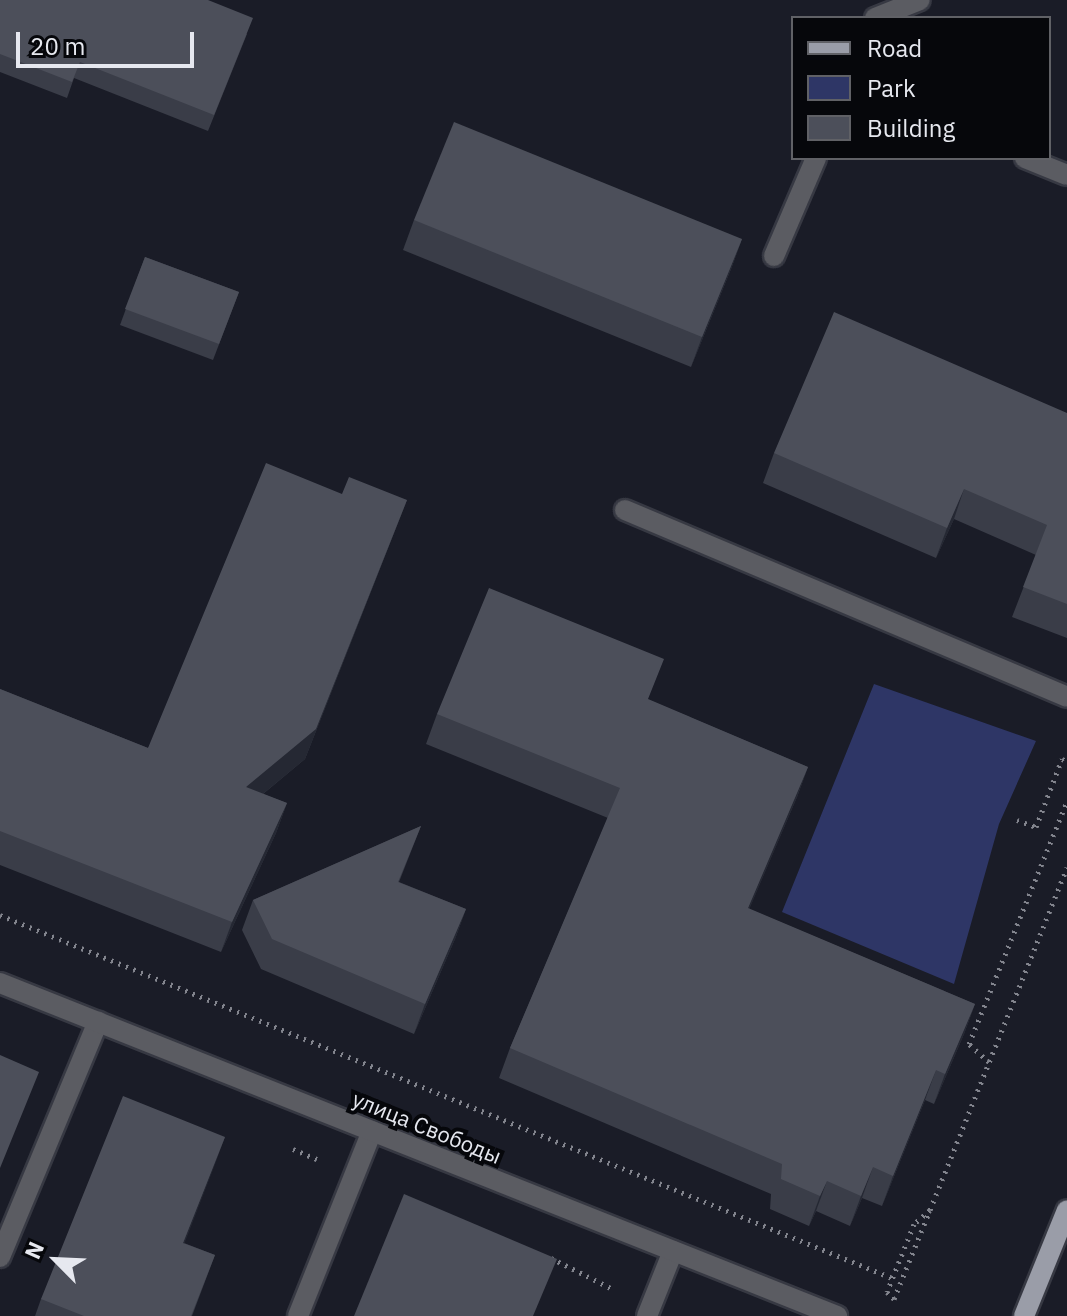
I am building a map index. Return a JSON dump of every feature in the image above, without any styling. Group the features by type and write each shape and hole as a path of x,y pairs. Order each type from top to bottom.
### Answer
{"main road":[{"path":"1024,1316 1067,1210"}],"street":[{"path":"880,16 920,0"},
{"path":"774,256 815,160"},
{"path":"1030,160 1067,175"},
{"path":"625,510 1067,697"},
{"name":"улица Свободы","path":"0,983 837,1316"},
{"path":"0,1257 98,1022"},
{"path":"298,1316 372,1131"},
{"path":"647,1316 673,1251"}],"path":[{"path":"1017,820 1036,827 1062,759 1067,761"},
{"path":"989,1062 969,1044 1067,802"},
{"path":"930,1210 914,1224 892,1278 887,1292 894,1299 930,1210 1067,867"},
{"path":"0,915 892,1278"}],"green space":[{"path":"874,684 1036,741 999,824 954,984 782,912"}],"building":[{"path":"0,0 208,0 253,18 214,115 80,62 72,82 0,54"},
{"path":"454,122 742,239 702,337 414,220"},
{"path":"145,257 239,292 219,344 125,309"},
{"path":"834,312 1067,413 1067,604 1023,587 1047,525 964,489 947,528 774,453"},
{"path":"266,463 342,494 349,477 407,500 316,729 246,787 287,803 232,922 0,831 0,689 148,748"},
{"path":"489,588 664,659 648,699 808,767 748,908 975,1004 945,1074 936,1070 893,1176 873,1167 861,1196 827,1181 820,1196 781,1179 782,1164 510,1048 620,788 437,714"},
{"path":"421,826 398,882 466,909 425,1004 272,939 253,900"},
{"path":"0,1055 39,1072 0,1168"},
{"path":"123,1096 225,1137 183,1243 215,1255 191,1316 84,1316 41,1299"},
{"path":"404,1194 557,1259 533,1316 354,1316"}]}
